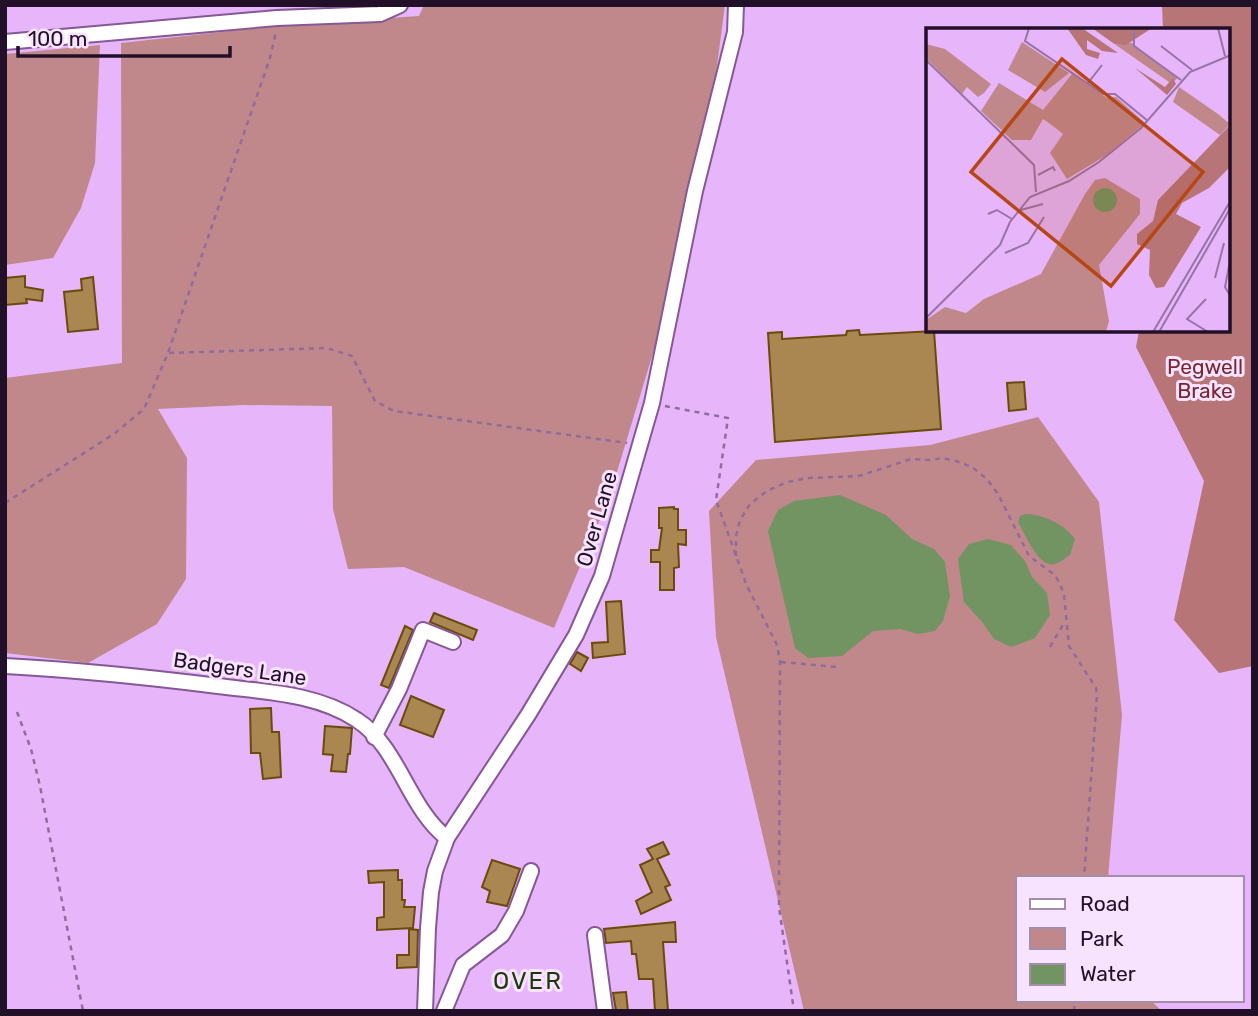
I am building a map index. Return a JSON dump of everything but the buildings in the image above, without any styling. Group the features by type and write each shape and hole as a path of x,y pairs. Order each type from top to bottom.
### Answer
{"street":[{"path":"244,5 245,21"},
{"path":"5,42 277,18 380,14 400,5"},
{"name":"Over Lane","path":"425,1011 431,892 447,838 528,715 576,635 602,576 652,403 695,191 735,32 736,5"},
{"path":"374,737 399,689 424,629 453,642"},
{"name":"Badgers Lane","path":"5,666 107,672 312,699 358,720 374,737 434,825 447,838"},
{"path":"444,1011 463,965 502,935 516,911 531,871"},
{"path":"595,934 605,1011"}],"path":[{"path":"5,503 114,434 144,409 168,353 270,58 277,18"},
{"path":"168,353 327,348 352,356 375,401 394,411 640,445"},
{"path":"652,403 728,418 716,500 747,586 778,645 780,662 779,907 794,1011"},
{"path":"736,556 736,536 740,520 750,504 766,491 787,482 829,476 859,476 911,459 942,458 972,467 988,479 1029,556 1055,575 1060,584 1064,595 1069,646 1072,655 1092,681 1097,695 1084,876"},
{"path":"1050,647 1065,622"},
{"path":"780,662 837,667"},
{"path":"17,712 31,749 40,786 83,1011"}],"green space":[{"path":"424,5 725,5 716,73 657,340 609,498 554,628 404,567 348,569 333,509 332,406 244,405 158,409 187,458 186,579 157,624 88,663 5,653 5,378 122,363 121,43 286,25 419,16"},
{"name":"Pegwell Brake","path":"1162,5 1253,5 1253,666 1219,673 1174,620 1204,481 1136,347 1139,332 1230,332 1230,28 1163,28"},
{"path":"100,45 95,163 81,208 53,258 5,265 5,54"},
{"path":"1038,417 1099,502 1122,715 1108,876 1016,876 1016,1002 1152,1002 1162,1011 804,1011 716,637 709,511 756,460 930,445"}],"water":[{"path":"840,495 886,515 912,539 934,549 945,562 950,596 943,621 935,631 918,634 900,629 873,631 842,656 808,658 795,648 768,531 778,510 794,501"},
{"path":"1025,514 1053,521 1065,529 1075,539 1070,555 1055,564 1043,561 1018,522 1020,516"},
{"path":"988,539 1011,545 1025,561 1032,577 1047,593 1050,615 1035,638 1011,647 994,639 964,602 958,559 969,544"}],"district":[{"name":"OVER","path":"528,981"}]}
